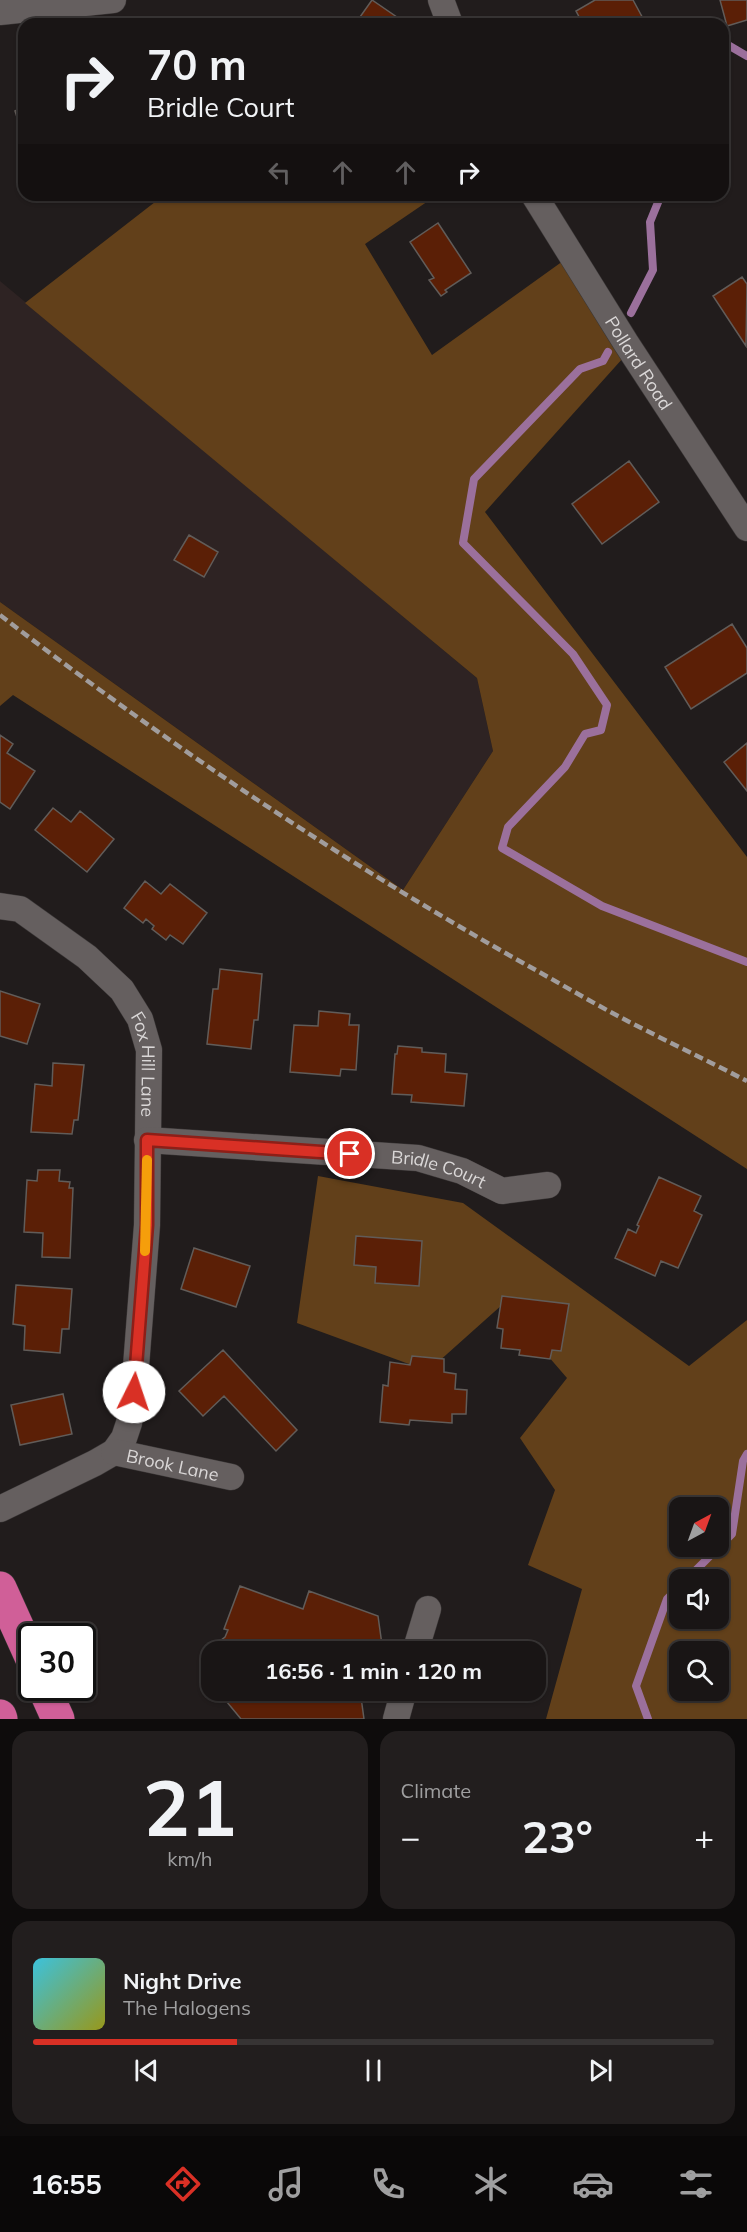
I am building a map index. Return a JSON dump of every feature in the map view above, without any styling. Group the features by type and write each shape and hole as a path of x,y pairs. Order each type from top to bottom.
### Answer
{"highway":[{"path":"0,1588 18,1628"},
{"path":"50,1701 58,1719"}],"street":[{"path":"0,12 113,0"},
{"path":"441,0 448,18"},
{"name":"Pollard Road","path":"538,201 626,343 747,528"},
{"name":"Fox Hill Lane","path":"0,906 20,909 87,957 122,990 140,1019 149,1050 147,1225 134,1392 129,1423 114,1452"},
{"name":"Bridle Court","path":"147,1140 418,1158 462,1171 502,1191 548,1185"},
{"path":"0,1509 114,1452"},
{"name":"Brook Lane","path":"114,1452 231,1478"},
{"path":"418,1641 428,1610"},
{"path":"396,1719 401,1701"}],"shaded area":[{"path":"156,201 428,201 365,244 432,355 570,256 632,348 485,512 747,857 747,1169 13,695 0,706 0,602 403,890 493,751 477,678 25,303"},
{"path":"0,281 477,678 493,751 403,890 0,602"},
{"path":"318,1176 463,1203 689,1366 747,1320 747,1719 546,1719 582,1589 528,1565 555,1490 520,1438 567,1378 503,1304 428,1371 297,1323"}],"building":[{"path":"372,0 398,18 359,18"},
{"path":"595,0 633,0 643,18 580,18 576,11"},
{"path":"720,0 747,0 747,20 729,25 729,18 725,18"},
{"path":"438,223 471,273 445,290 447,292 441,296 429,280 434,278 410,242"},
{"path":"742,277 747,284 746,346 713,296"},
{"path":"629,461 659,502 602,544 572,504"},
{"path":"189,535 218,552 204,577 174,560"},
{"path":"732,624 747,648 747,673 691,709 665,667"},
{"path":"0,735 13,744 7,753 35,771 10,809 0,802"},
{"path":"747,743 747,791 724,762"},
{"path":"53,808 71,822 80,811 114,839 87,872 35,830"},
{"path":"145,881 161,894 170,884 207,913 183,944 170,935 166,940 152,929 154,926 146,919 143,923 124,908"},
{"path":"220,969 262,974 258,1020 254,1020 251,1049 207,1044 213,989 218,989"},
{"path":"0,991 40,1004 27,1044 0,1036"},
{"path":"319,1011 350,1014 349,1025 359,1025 356,1070 341,1069 340,1076 290,1072 294,1025 318,1026"},
{"path":"398,1046 422,1048 422,1052 446,1054 445,1072 467,1074 464,1106 411,1102 412,1095 392,1094 395,1054 397,1054"},
{"path":"53,1063 84,1065 78,1120 74,1120 72,1134 31,1132 35,1084 52,1086"},
{"path":"38,1170 60,1170 59,1181 70,1182 69,1188 73,1188 70,1258 42,1257 43,1233 24,1232 27,1180 37,1181"},
{"path":"659,1177 701,1196 694,1211 702,1215 678,1268 661,1261 655,1276 615,1258 628,1229 636,1233 639,1226 637,1225"},
{"path":"356,1236 422,1241 419,1286 375,1283 376,1267 354,1265"},
{"path":"194,1248 250,1266 236,1307 181,1289"},
{"path":"16,1285 72,1289 69,1329 62,1329 60,1353 24,1350 25,1326 13,1324"},
{"path":"502,1296 569,1304 561,1351 552,1350 550,1359 519,1355 520,1350 501,1348 503,1329 497,1328"},
{"path":"223,1350 297,1430 276,1451 224,1396 203,1416 179,1391"},
{"path":"412,1356 444,1359 444,1372 456,1374 455,1389 467,1390 466,1414 452,1414 452,1423 410,1420 409,1425 380,1422 383,1385 388,1386 390,1362 410,1365"},
{"path":"63,1394 72,1434 20,1445 11,1405"},
{"path":"240,1586 303,1609 309,1591 378,1616 381,1641 220,1641 228,1630 224,1629"},
{"path":"226,1701 362,1701 364,1719 241,1719"}],"waterway":[{"path":"729,46 747,56"},
{"path":"631,313 653,270 650,222 659,201"},
{"path":"608,352 603,361 580,369 474,479 463,543 573,654 607,705 601,730 585,734 565,767 508,827 502,848 602,906 747,962"},
{"path":"697,1569 732,1534 743,1461 747,1454"},
{"path":"648,1719 636,1686 669,1597"}],"railway":[{"path":"0,615 190,754 387,883 606,1010 747,1081"}],"slow traffic":[{"path":"145,1251 147,1160"}],"route":[{"path":"134,1392 147,1225 147,1140 350,1154"}]}
